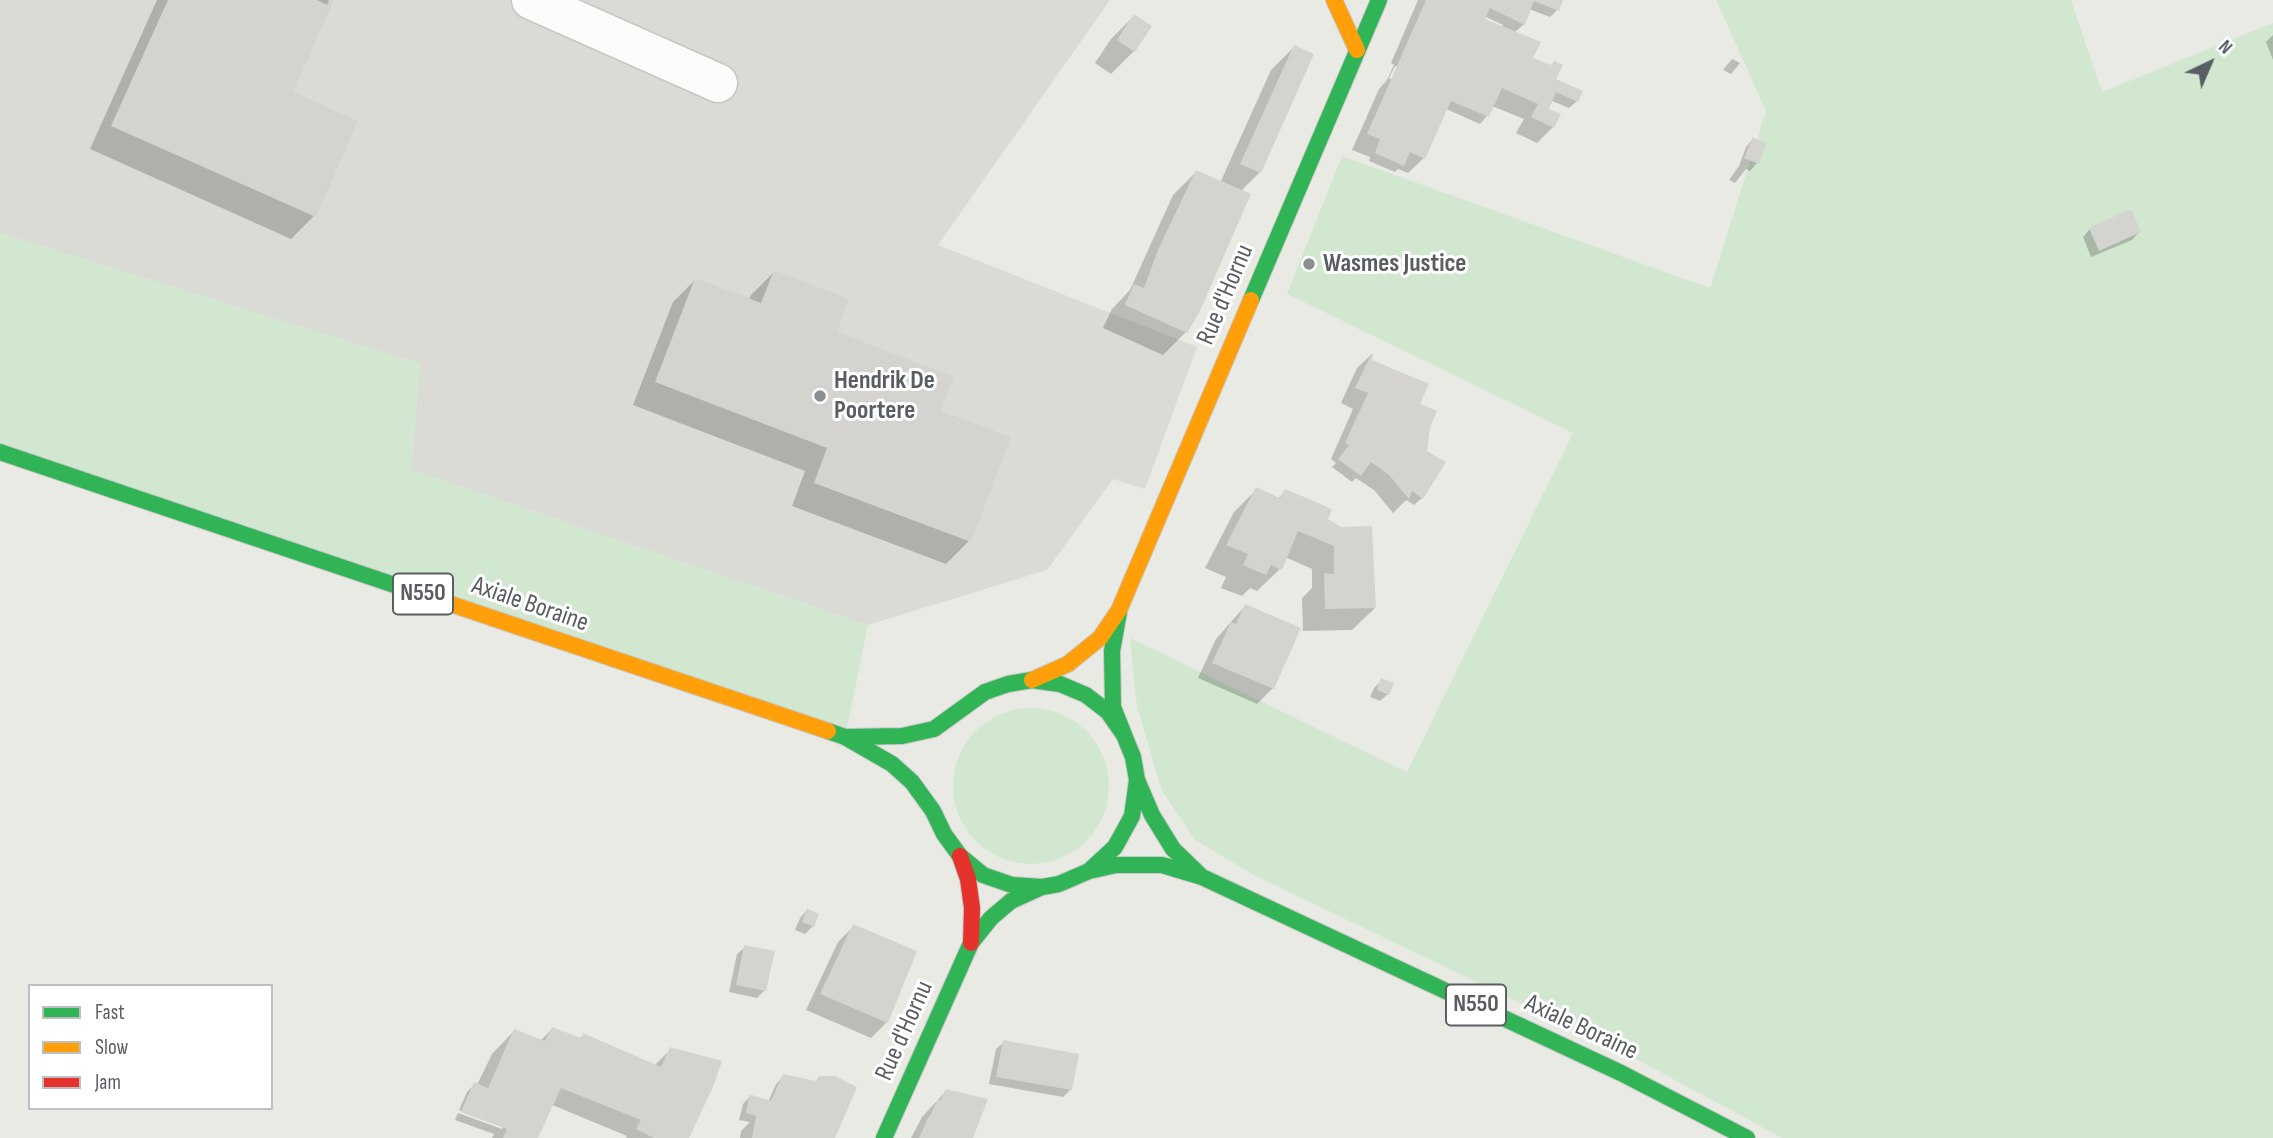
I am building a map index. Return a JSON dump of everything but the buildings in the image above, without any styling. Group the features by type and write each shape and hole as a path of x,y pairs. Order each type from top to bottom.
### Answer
{"main road":[{"path":"1334,0 1357,50"},
{"name":"Rue d'Hornu","path":"1119,610 1379,0"},
{"name":"Axiale Boraine","path":"0,452 845,737 892,764 912,782 960,856 983,875 1012,885 1042,887 1059,884 1089,872 1115,847 1132,816 1137,780 1133,757 1124,735 1108,712 1086,695 1060,684 1032,680 985,692 934,729 902,736 845,737"},
{"path":"1032,680 1068,664 1100,638 1119,610"},
{"path":"1119,610 1112,652 1113,707 1124,735"},
{"name":"Axiale Boraine","path":"938,745 946,728 965,706"},
{"name":"N550","path":"1137,780 1152,815 1173,849 1202,877"},
{"name":"Axiale Boraine","path":"930,782 933,811"},
{"path":"960,856 968,879 972,908 971,943"},
{"name":"N550","path":"1089,872 1116,865 1139,864 1161,866 1202,877"},
{"name":"Axiale Boraine","path":"1202,877 1621,1073 1747,1138"},
{"path":"971,943 991,918 1011,901 1042,887"},
{"name":"Rue d'Hornu","path":"884,1138 971,943"}],"street":[{"path":"531,0 718,83"}],"shaded area":[{"path":"0,0 1110,0 938,245 1197,347 1145,489 1113,479 1047,570 868,625 411,470 420,364 0,233"}],"green space":[{"path":"1716,0 2071,0 2102,92 2273,23 2273,1138 1782,1138 1640,1061 1256,876 1195,840 1162,791 1137,707 1130,638 1407,772 1573,433 1287,294 1342,156 1710,288 1766,111"},
{"path":"0,233 420,364 411,470 868,625 845,737 0,451"},
{"path":"1031,708 1061,714 1086,731 1103,756 1109,786 1103,816 1086,841 1061,858 1031,864 1001,858 976,841 959,816 953,786 959,756 976,731 1001,714"}],"traffic: fast":[{"path":"1251,300 1379,0"},
{"path":"0,452 430,597"},
{"path":"1119,612 1112,651 1113,707 1124,735"},
{"path":"828,731 845,737 892,764 912,782 960,856 983,875 1012,885 1042,887 1059,884 1089,871 1115,847 1132,816 1137,780 1133,757 1124,735 1108,712 1086,695 1060,684 1032,680 985,692 934,729 902,736 845,737"},
{"path":"1137,780 1152,815 1173,849 1201,876"},
{"path":"1089,871 1116,865 1162,865 1202,877 1621,1073 1747,1138"},
{"path":"884,1138 971,943 991,918 1011,901 1042,887"}],"traffic: slow":[{"path":"1334,0 1357,50"},
{"path":"1032,680 1068,664 1100,638 1119,610 1251,300"},
{"path":"430,597 828,731"}],"traffic: jam":[{"path":"960,856 968,879 972,908 971,943"}],"place":[{"name":"Wasmes Justice","path":"1309,264"},
{"name":"Hendrik De Poortere","path":"820,396"}]}
